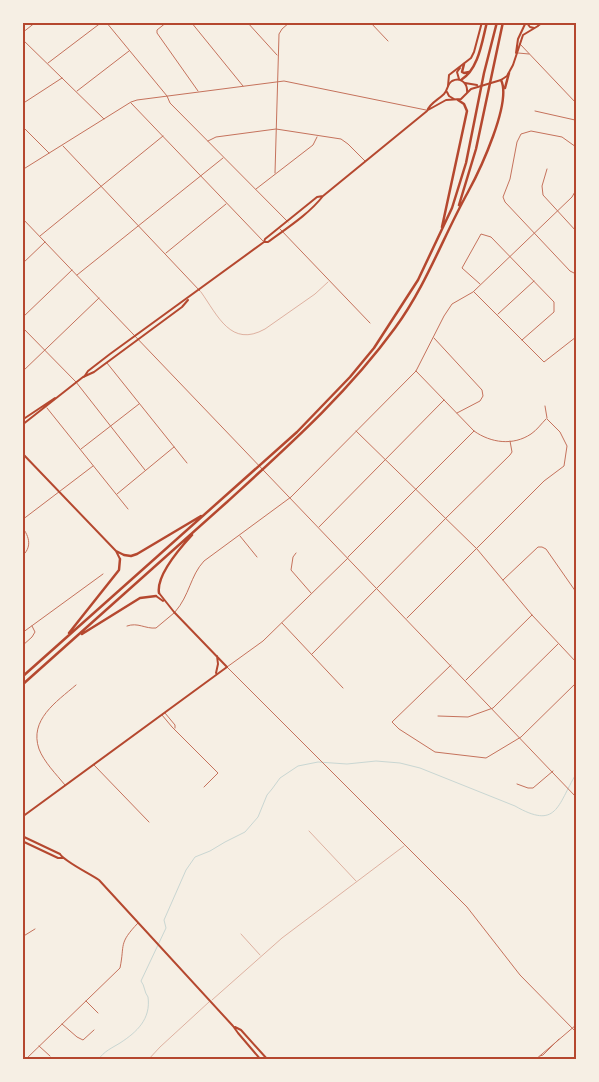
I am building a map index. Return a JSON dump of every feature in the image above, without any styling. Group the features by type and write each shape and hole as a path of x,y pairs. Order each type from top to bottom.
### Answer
{"highway":[{"path":"460,80 476,62 487,22"},
{"path":"22,677 265,461 330,399 374,348 418,280 452,208 466,163 484,74 497,22"},
{"path":"456,213 476,148 490,91 503,22"},
{"path":"463,65 464,74 470,71"},
{"path":"22,685 268,464 335,401 360,374 396,327 422,286 456,213 478,173 494,136 509,73"},
{"path":"501,80 504,89"},
{"path":"439,237 446,214 467,111 464,104 456,100"},
{"path":"124,555 137,554 206,513"},
{"path":"159,593 158,585 160,579 171,562 203,523"},
{"path":"60,644 82,619 119,570 120,559"},
{"path":"74,639 140,598 156,596"}],"main road":[{"path":"460,80 457,72 474,52 482,22"},
{"path":"516,53 518,39 526,22 530,27 534,28"},
{"path":"427,110 432,110 446,100 456,100 464,97 466,93 479,86 501,80 509,73 523,35 544,22"},
{"path":"264,242 268,242 282,232 427,110 429,106 444,94 449,74 463,65"},
{"path":"447,87 452,81 460,80 479,86"},
{"path":"465,83 466,93"},
{"path":"447,87 449,96 456,100"},
{"path":"84,377 88,371 136,335 200,291 264,242 265,239 317,197 323,196"},
{"path":"22,424 76,382 107,362 182,307 190,298"},
{"path":"22,420 49,400 57,397"},
{"path":"22,453 116,551 120,559"},
{"path":"116,551 124,555"},
{"path":"22,817 227,666 174,612 159,593"},
{"path":"156,596 166,603"},
{"path":"215,675 218,666 217,656"},
{"path":"22,836 60,854 63,858 86,870 99,880 233,1026 261,1060"},
{"path":"22,841 58,858 63,858"},
{"path":"233,1026 241,1030 268,1060"}],"street":[{"path":"22,33 36,22"},
{"path":"48,63 102,22"},
{"path":"106,22 170,103 288,222"},
{"path":"167,22 156,32 199,92"},
{"path":"191,22 243,86"},
{"path":"247,22 278,56"},
{"path":"275,173 279,32 290,22"},
{"path":"370,22 388,41"},
{"path":"22,38 104,119"},
{"path":"520,44 576,103"},
{"path":"76,91 129,51"},
{"path":"516,53 529,54"},
{"path":"22,104 62,78"},
{"path":"22,170 131,102 166,96 277,82 293,83 427,110"},
{"path":"131,102 264,242"},
{"path":"534,110 575,120 576,118"},
{"path":"22,126 49,154"},
{"path":"208,141 216,137 276,129 341,139 365,161"},
{"path":"576,147 562,137 526,131 519,138 510,179 503,197 505,202 534,234 570,271 576,274"},
{"path":"40,236 163,136"},
{"path":"255,189 313,145 317,136"},
{"path":"62,146 200,291"},
{"path":"77,275 224,157"},
{"path":"547,169 541,190 543,195 576,231"},
{"path":"126,626 136,624 148,628 156,628 174,612 187,596 196,572 201,565 291,497 416,370 448,309 458,300 473,292 558,211 572,197 576,190"},
{"path":"165,254 227,203"},
{"path":"22,218 576,796"},
{"path":"280,228 370,323"},
{"path":"480,285 462,268 481,234 490,237 554,302 554,312 522,340"},
{"path":"22,264 45,242"},
{"path":"22,318 72,270"},
{"path":"498,315 534,281"},
{"path":"473,292 544,362 576,337"},
{"path":"22,372 100,298"},
{"path":"22,327 76,382 146,470"},
{"path":"433,338 482,390 483,396 480,401 456,414"},
{"path":"107,362 187,463"},
{"path":"416,370 456,414 484,438 495,442 510,441 531,434 547,419"},
{"path":"318,527 444,400"},
{"path":"80,449 140,404"},
{"path":"407,618 544,481 564,466 567,453 566,441 547,419 545,406"},
{"path":"46,407 128,509"},
{"path":"356,431 477,549 532,615 576,662"},
{"path":"474,431 282,623 254,648 227,666 467,908 520,975 576,1032"},
{"path":"312,654 510,456 512,452 510,441"},
{"path":"116,494 174,446"},
{"path":"22,520 94,466"},
{"path":"22,527 29,540 30,547 28,552 22,556"},
{"path":"240,536 257,557"},
{"path":"502,580 542,546 576,592"},
{"path":"296,553 293,557 291,570 311,593"},
{"path":"22,633 103,574"},
{"path":"465,680 532,615"},
{"path":"282,623 343,688"},
{"path":"22,646 32,638 35,632 32,626"},
{"path":"438,716 468,718 493,708 559,644"},
{"path":"451,665 392,722 399,729 435,752 486,758 521,737 576,683"},
{"path":"65,785 42,755 37,732 40,721 47,711 76,686"},
{"path":"164,712 175,725 175,729"},
{"path":"161,714 218,774 204,787"},
{"path":"94,764 149,822"},
{"path":"517,784 532,788 553,771"},
{"path":"25,1060 120,968 122,945 126,936 138,923"},
{"path":"22,932 23,937 35,929"},
{"path":"86,1001 98,1013"},
{"path":"62,1024 83,1040 94,1030"},
{"path":"534,1060 576,1025"},
{"path":"39,1045 50,1056"}],"lane":[{"path":"200,291 227,328 242,334 251,334 265,329 315,294 330,281"},
{"path":"309,831 357,882"},
{"path":"148,1060 282,938 405,845"},
{"path":"241,934 261,957"}],"waterway":[{"path":"98,1060 105,1052 132,1034 145,1018 148,997 141,981 166,928 164,920 186,870 195,857 245,832 258,817 267,795 280,778 298,766 318,762 347,764 376,761 400,763 420,768 540,816 548,815 554,811 576,774"}]}
